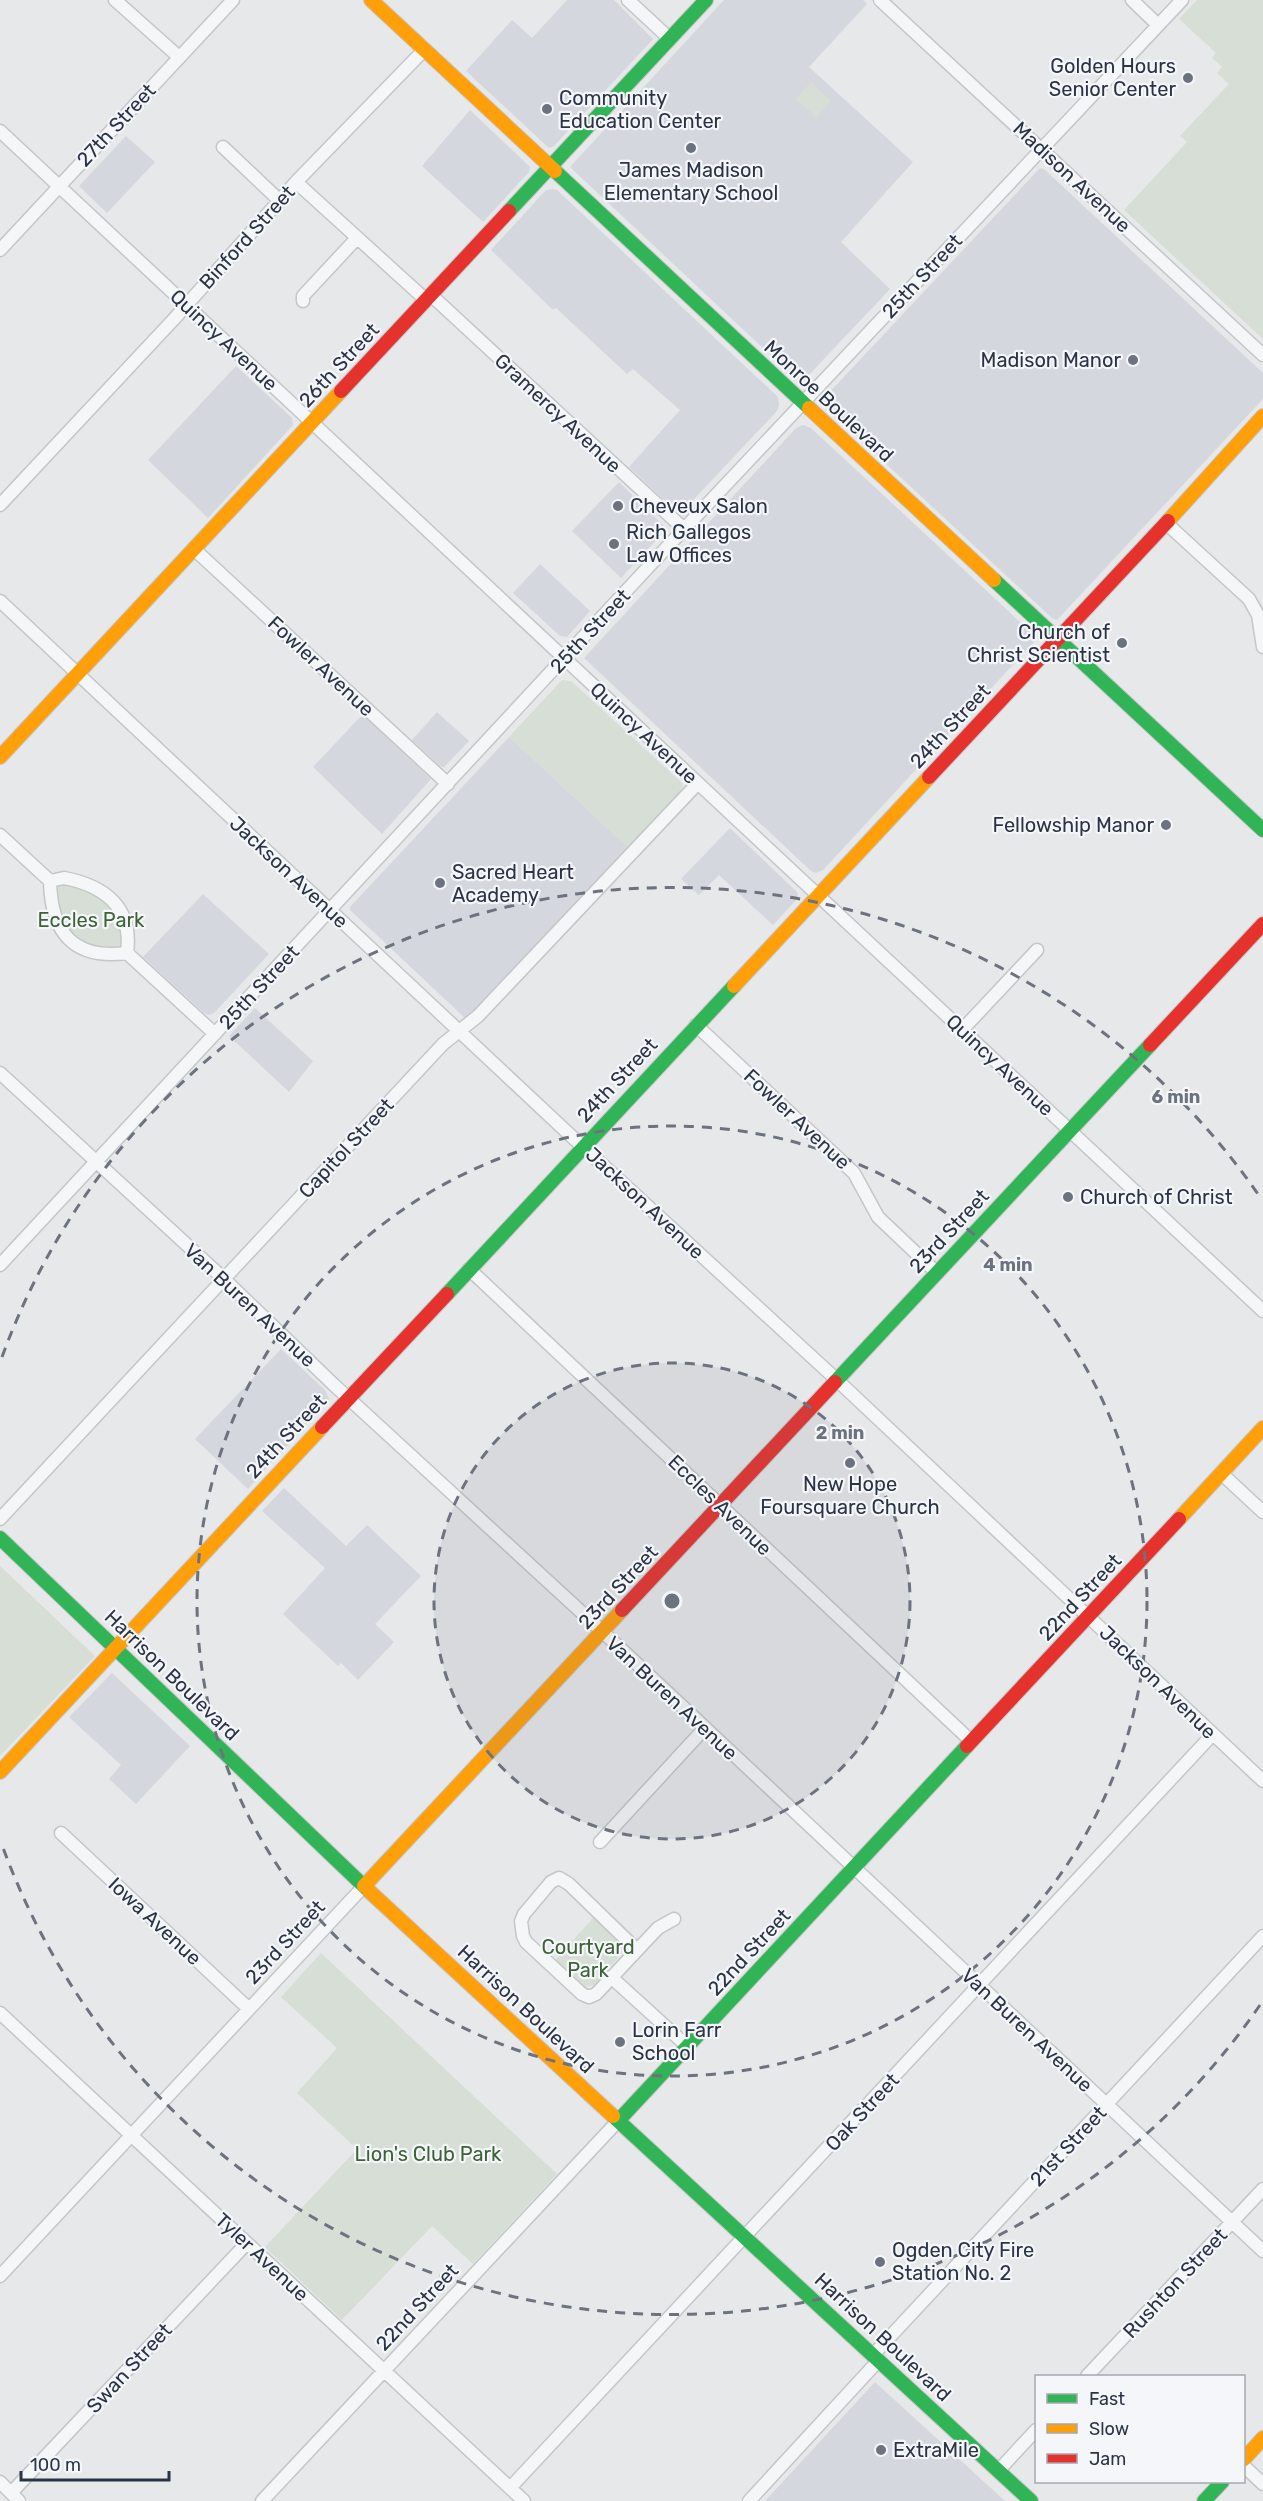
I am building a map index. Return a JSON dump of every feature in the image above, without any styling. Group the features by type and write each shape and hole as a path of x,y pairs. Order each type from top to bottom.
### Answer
{"street":[{"path":"115,0 179,57"},
{"name":"27th Street","path":"0,250 233,0"},
{"name":"Monroe Boulevard","path":"371,0 423,51 1263,830"},
{"path":"628,0 670,39"},
{"name":"26th Street","path":"0,757 706,0"},
{"name":"Madison Avenue","path":"880,0 1263,355"},
{"path":"1132,0 1158,25"},
{"name":"25th Street","path":"0,1265 1182,0"},
{"name":"Binford Street","path":"0,504 296,182 423,51"},
{"name":"Quincy Avenue","path":"0,131 1263,1311"},
{"path":"223,147 280,201"},
{"name":"Gramercy Avenue","path":"296,182 356,239 362,241 429,298 685,531"},
{"path":"303,301 303,296 356,239"},
{"name":"24th Street","path":"0,1772 1166,523 1263,416"},
{"path":"1166,523 1249,599 1258,615 1263,647"},
{"name":"Fowler Avenue","path":"194,549 448,784"},
{"name":"Jackson Avenue","path":"0,601 582,1146 837,1380 1263,1781"},
{"name":"Capitol Street","path":"0,1519 443,1044 478,1016 698,783"},
{"path":"0,835 50,881 54,915 64,935 81,949 90,953 113,955 127,953"},
{"path":"50,881 64,878 80,881 105,892 124,920 129,940 127,953"},
{"name":"23rd Street","path":"0,2276 1263,924"},
{"path":"962,1030 1037,950"},
{"path":"127,953 215,1035"},
{"name":"Fowler Avenue","path":"696,1025 854,1173 878,1217 937,1273"},
{"name":"Van Buren Avenue","path":"0,1073 603,1632 1263,2251"},
{"name":"Eccles Avenue","path":"469,1269 971,1741"},
{"name":"22nd Street","path":"262,2501 1263,1428"},
{"path":"1221,1473 1263,1512"},
{"name":"Harrison Boulevard","path":"0,1538 364,1886 1031,2501"},
{"path":"600,1842 704,1729"},
{"name":"Oak Street","path":"510,2488 1213,1734"},
{"name":"Iowa Avenue","path":"61,1833 249,2009"},
{"path":"637,1950 569,1884 559,1878 551,1882 524,1914 521,1921 526,1942 585,1997 592,1997 596,1994 658,1928 674,1919"},
{"name":"21st Street","path":"749,2501 1106,2104 1263,1936"},
{"path":"611,1977 687,2046"},
{"name":"Tyler Avenue","path":"0,2013 524,2501"},
{"name":"Rushton Street","path":"1088,2375 1263,2189"},
{"name":"Swan Street","path":"15,2497 247,2243"},
{"path":"999,2470 1035,2431"},
{"path":"1245,2458 1263,2438"},
{"path":"1245,2467 1263,2484"},
{"path":"0,2482 15,2497"},
{"path":"1204,2501 1220,2483"}],"shaded area":[{"name":"Community Education Center","path":"567,0 614,0 653,39 554,146 549,148 466,71 512,20 532,38"},
{"path":"724,0 863,0 867,4 809,67 913,162 841,242 890,289 806,378 800,380 795,378 570,167"},
{"path":"470,110 530,167 529,172 483,222 422,166"},
{"path":"126,136 155,162 107,213 79,186"},
{"path":"1040,168 1044,169 1263,373 1263,399 1057,620 1052,618 826,408 824,402 825,397"},
{"path":"546,190 557,190 778,397 777,411 682,512 675,510 629,467 680,410 633,369 627,374 556,308 553,310 491,250"},
{"path":"236,366 292,418 293,425 208,518 148,460"},
{"path":"803,425 811,428 1033,634 1035,641 823,870 816,873 811,871 584,658 796,428"},
{"path":"619,482 664,526 661,535 621,578 572,531"},
{"path":"540,564 590,611 567,637 560,636 513,593"},
{"path":"437,712 469,741 444,767 440,766 412,740"},
{"path":"363,714 431,779 382,834 313,767"},
{"path":"509,737 629,848 467,1019 350,910 350,907"},
{"path":"730,828 798,893 797,899 773,925 719,875 699,895 681,879"},
{"path":"203,894 269,954 214,1013 209,1015 143,957"},
{"path":"255,1008 313,1061 289,1092 229,1036"},
{"path":"281,1349 325,1390 329,1399 248,1489 195,1439"},
{"path":"284,1488 346,1546 367,1525 421,1576 375,1624 394,1642 358,1680 341,1663 338,1666 283,1614 325,1568 262,1511"},
{"path":"112,1673 190,1746 136,1804 109,1779 121,1765 69,1717"},
{"path":"875,2382 1005,2501 765,2501"}],"green space":[{"path":"1197,0 1263,0 1263,339 1124,210 1187,142 1180,136 1229,84 1217,73 1222,67 1212,58 1216,53 1179,19"},
{"path":"811,82 831,101 816,117 796,99"},
{"path":"562,680 571,681 683,784 681,792 629,848 509,737"},
{"name":"Eccles Park","path":"63,883 91,891 109,904 123,930 121,949 101,950 76,939 62,924 55,890 57,885"},
{"path":"0,1566 95,1656 0,1756"},
{"name":"Courtyard Park","path":"594,1917 622,1944 625,1950 594,1985 585,1987 555,1960"},
{"name":"Lion's Club Park","path":"321,1953 557,2174 473,2264 432,2226 342,2320 265,2247 357,2149 297,2093 337,2048 281,1997"}],"traffic: fast":[{"path":"509,211 706,0"},
{"path":"555,171 809,408"},
{"path":"994,580 1263,830"},
{"path":"447,1294 734,986"},
{"path":"835,1382 1150,1045"},
{"path":"0,1538 369,1891"},
{"path":"618,2121 967,1746"},
{"path":"613,2116 1031,2501"},
{"path":"1204,2501 1221,2483"}],"traffic: slow":[{"path":"371,0 555,171"},
{"path":"0,757 341,391"},
{"path":"809,408 994,580"},
{"path":"1168,521 1263,416"},
{"path":"734,986 929,777"},
{"path":"0,1772 322,1427"},
{"path":"1179,1519 1263,1428"},
{"path":"364,1886 622,1610"},
{"path":"369,1891 613,2116"},
{"path":"1245,2458 1263,2438"}],"traffic: jam":[{"path":"341,391 509,211"},
{"path":"929,777 1168,521"},
{"path":"1150,1045 1263,924"},
{"path":"322,1427 447,1294"},
{"path":"622,1610 835,1382"},
{"path":"967,1746 1179,1519"}],"place":[{"name":"Golden Hours Senior Center","path":"1188,78"},
{"name":"Community Education Center","path":"547,109"},
{"name":"James Madison Elementary School","path":"691,148"},
{"name":"Madison Manor","path":"1133,360"},
{"name":"Cheveux Salon","path":"618,506"},
{"name":"Rich Gallegos Law Offices","path":"614,544"},
{"name":"Church of Christ Scientist","path":"1122,643"},
{"name":"Fellowship Manor","path":"1166,825"},
{"name":"Sacred Heart Academy","path":"440,883"},
{"name":"Church of Christ","path":"1068,1197"},
{"name":"New Hope Foursquare Church","path":"850,1463"},
{"name":"Lorin Farr School","path":"620,2042"},
{"name":"Ogden City Fire Station No. 2","path":"880,2262"},
{"name":"ExtraMile","path":"881,2450"}]}
